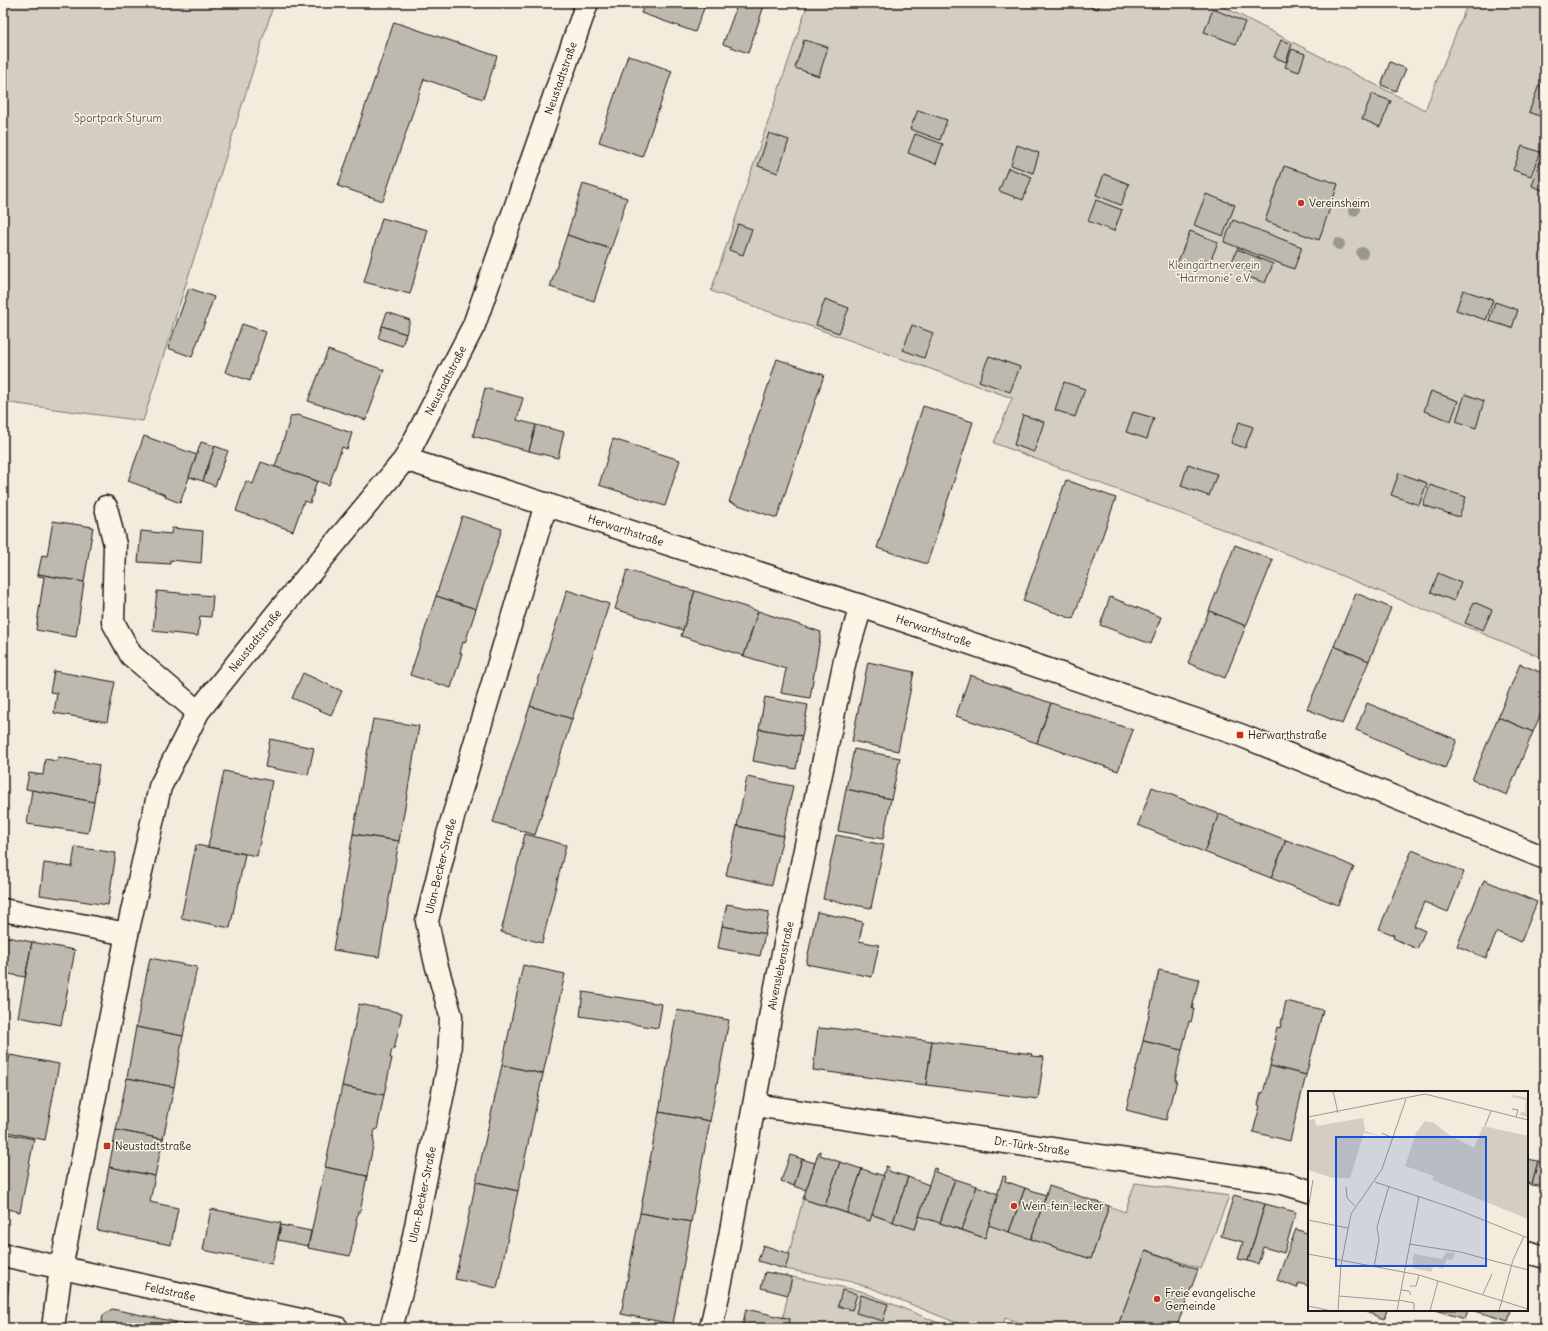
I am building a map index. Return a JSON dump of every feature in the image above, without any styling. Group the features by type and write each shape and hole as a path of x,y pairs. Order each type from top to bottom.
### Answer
{"street":[{"name":"Neustadtstraße","path":"53,1328 61,1268 127,934 160,787 198,712 282,607 405,459 474,325 587,3"},
{"name":"Herwarthstraße","path":"405,459 860,606 1240,735 1545,858"},
{"name":"Ulan-Becker-Straße","path":"391,1328 407,1270 449,1063 451,1016 435,960 426,921 448,834 546,504"},
{"path":"106,507 115,546 113,622 131,655 198,712"},
{"name":"Alvenslebenstraße","path":"711,1328 726,1258 774,996 845,660 860,606"},
{"path":"3,910 127,934"},
{"name":"Dr.-Türk-Straße","path":"755,1105 1283,1184 1308,1191"},
{"path":"1528,1252 1545,1257"},
{"name":"Feldstraße","path":"3,1255 337,1328"}],"green space":[{"name":"Sportpark Styrum","path":"3,3 274,3 143,421 3,402"},
{"name":"Kleingärtnerverein \"Harmonie\" e.V.","path":"808,3 1216,3 1425,110 1468,3 1545,3 1545,659 1303,560 994,443 1012,398 711,291"},
{"path":"1135,1183 1229,1196 1201,1269 1146,1250 1117,1328 1036,1328 1005,1318 1002,1328 969,1328 871,1288 848,1281 785,1269 803,1199 869,1221 872,1215 915,1229 920,1216 984,1238 989,1225 1091,1259 1109,1206 1125,1212"},
{"path":"792,1277 861,1291 951,1328 788,1328 790,1319 783,1317"}],"building":[{"path":"645,3 706,3 695,32 641,13"},
{"path":"738,3 765,3 748,53 723,44"},
{"path":"1080,3 1100,3 1098,9"},
{"path":"1213,9 1245,22 1236,44 1204,32"},
{"path":"394,22 497,56 483,99 424,79 383,201 338,186"},
{"path":"804,40 828,47 819,76 795,68"},
{"path":"1281,40 1292,44 1286,62 1274,57"},
{"path":"1292,49 1305,54 1299,72 1285,67"},
{"path":"628,55 672,71 642,157 599,142"},
{"path":"1390,62 1406,69 1396,91 1381,85"},
{"path":"1539,85 1545,87 1545,118 1529,112"},
{"path":"1372,94 1391,101 1380,127 1362,119"},
{"path":"918,110 947,120 940,140 910,129"},
{"path":"769,133 789,140 778,173 758,166"},
{"path":"915,134 943,144 936,164 908,153"},
{"path":"1017,145 1039,153 1033,173 1011,165"},
{"path":"1522,146 1540,152 1531,176 1513,170"},
{"path":"1540,160 1545,162 1545,191 1532,186"},
{"name":"Vereinsheim","path":"1284,166 1338,184 1319,240 1265,221"},
{"path":"1008,168 1032,177 1023,200 999,191"},
{"path":"1104,174 1129,184 1121,205 1096,195"},
{"path":"583,184 627,198 611,249 567,235"},
{"path":"1206,194 1235,205 1223,236 1194,225"},
{"path":"1096,200 1122,210 1114,231 1088,221"},
{"path":"382,218 428,230 410,294 364,282"},
{"path":"1233,220 1302,247 1294,269 1224,242"},
{"path":"738,224 752,229 743,255 729,250"},
{"path":"1190,231 1218,242 1210,262 1201,259 1196,271 1177,264"},
{"path":"567,235 611,249 594,301 550,287"},
{"path":"1237,249 1273,264 1265,283 1249,277 1251,272 1231,264"},
{"path":"189,288 214,297 192,357 168,348"},
{"path":"1463,290 1493,300 1486,320 1456,310"},
{"path":"825,299 849,308 839,333 816,325"},
{"path":"1495,302 1518,310 1512,328 1489,321"},
{"path":"387,312 410,320 406,334 382,326"},
{"path":"242,324 266,332 250,381 225,372"},
{"path":"912,325 933,333 924,358 903,350"},
{"path":"382,326 406,334 402,346 378,338"},
{"path":"328,350 384,370 366,420 308,401"},
{"path":"989,356 1020,367 1010,392 979,381"},
{"path":"777,359 824,375 777,518 729,502"},
{"path":"1064,382 1085,389 1075,417 1055,410"},
{"path":"485,388 523,398 517,420 536,425 529,451 473,436"},
{"path":"1431,391 1458,401 1451,421 1424,411"},
{"path":"1465,394 1484,401 1476,428 1456,421"},
{"path":"923,406 973,422 927,564 877,548"},
{"path":"1133,412 1154,418 1147,439 1126,432"},
{"path":"298,415 352,433 347,449 342,447 329,485 275,467 291,416"},
{"path":"1023,415 1044,422 1034,452 1014,445"},
{"path":"1239,422 1253,427 1245,448 1231,443"},
{"path":"536,425 564,432 558,458 529,451"},
{"path":"144,436 197,455 180,503 165,497 166,495 128,481"},
{"path":"613,439 680,460 665,506 599,485"},
{"path":"201,442 215,446 203,481 189,477"},
{"path":"215,446 228,451 215,486 203,481"},
{"path":"261,462 317,481 310,503 304,501 293,531 236,511 246,481 253,484"},
{"path":"1188,464 1217,474 1209,496 1181,486"},
{"path":"1399,473 1427,483 1419,505 1391,495"},
{"path":"1066,480 1116,498 1073,619 1023,601"},
{"path":"1430,485 1466,497 1459,517 1423,505"},
{"path":"462,516 502,529 476,609 436,596"},
{"path":"53,521 93,527 84,582 38,574 42,555 47,556"},
{"path":"172,528 203,531 201,563 170,560 170,564 138,562 141,531 171,534"},
{"path":"1235,545 1273,560 1246,626 1209,611"},
{"path":"627,570 695,591 683,630 615,609"},
{"path":"1438,573 1461,583 1454,601 1431,592"},
{"path":"38,574 84,582 76,637 36,630 44,577 38,576"},
{"path":"567,590 609,604 572,719 530,706"},
{"path":"157,591 213,596 211,617 200,616 198,636 153,631"},
{"path":"695,591 758,611 744,656 681,636"},
{"path":"1356,593 1391,608 1369,661 1334,646"},
{"path":"436,596 476,609 465,643 463,642 460,653 462,653 451,688 410,675"},
{"path":"1110,597 1161,617 1151,644 1100,625"},
{"path":"1474,602 1492,610 1483,630 1465,623"},
{"path":"758,611 821,632 810,698 781,693 786,669 744,656"},
{"path":"1209,611 1246,626 1225,678 1188,663"},
{"path":"1334,646 1369,661 1342,724 1307,709"},
{"path":"868,662 914,672 898,751 852,741"},
{"path":"1520,664 1545,674 1545,704 1533,732 1498,717"},
{"path":"54,671 115,682 107,722 54,713 57,693 50,692"},
{"path":"303,673 342,691 331,715 292,698"},
{"path":"970,675 1051,703 1037,743 956,716"},
{"path":"765,697 808,705 802,736 759,729"},
{"path":"1051,703 1133,730 1118,771 1037,743"},
{"path":"1367,703 1457,740 1445,768 1356,730"},
{"path":"530,706 572,719 535,835 493,822"},
{"path":"1498,717 1533,732 1507,795 1472,780"},
{"path":"373,719 419,726 399,841 353,834"},
{"path":"759,729 802,736 796,769 753,761"},
{"path":"270,739 314,748 308,775 265,767"},
{"path":"854,749 900,758 891,799 846,789"},
{"path":"58,757 99,765 94,802 26,789 29,773 43,775 45,759 57,761"},
{"path":"224,771 272,781 257,856 208,847"},
{"path":"747,777 793,786 783,836 737,826"},
{"path":"1152,787 1219,814 1204,852 1138,825"},
{"path":"846,789 891,799 883,839 838,831"},
{"path":"32,790 94,802 88,833 27,824"},
{"path":"1219,814 1286,840 1271,878 1204,852"},
{"path":"737,826 783,836 772,885 726,875"},
{"path":"353,834 399,841 379,957 333,950"},
{"path":"525,834 566,845 542,943 501,932"},
{"path":"836,835 884,845 871,908 823,899"},
{"path":"1286,840 1354,867 1338,905 1271,878"},
{"path":"196,845 245,854 230,928 181,918"},
{"path":"75,847 116,853 108,905 40,895 44,863 72,867"},
{"path":"1412,850 1464,872 1448,912 1424,902 1414,926 1425,931 1417,949 1393,938 1394,935 1379,929"},
{"path":"1484,880 1537,902 1521,942 1497,932 1486,958 1457,946"},
{"path":"727,904 769,912 765,934 722,926"},
{"path":"817,912 863,922 859,941 879,945 872,977 806,964"},
{"path":"722,926 765,934 760,956 718,948"},
{"path":"3,936 32,942 25,977 3,973"},
{"path":"32,942 75,950 61,1025 18,1017"},
{"path":"150,958 197,967 183,1036 136,1027"},
{"path":"523,965 565,974 543,1074 502,1065"},
{"path":"1159,970 1199,979 1192,1009 1194,1009 1191,1022 1189,1021 1182,1050 1143,1041"},
{"path":"583,992 662,1004 658,1028 580,1016"},
{"path":"1286,1001 1323,1010 1306,1075 1270,1066 1276,1040 1274,1040 1277,1027 1280,1028"},
{"path":"359,1004 402,1013 394,1050 392,1049 390,1058 392,1058 384,1095 342,1086"},
{"path":"677,1010 729,1020 710,1121 659,1112"},
{"path":"136,1027 183,1036 174,1087 127,1078"},
{"path":"818,1028 830,1028 932,1041 926,1085 813,1070"},
{"path":"932,1041 1032,1054 1031,1056 1044,1057 1038,1099 926,1085"},
{"path":"1143,1041 1182,1050 1175,1080 1177,1080 1166,1120 1126,1110"},
{"path":"10,1055 59,1064 45,1140 3,1131 3,1089"},
{"path":"502,1065 543,1074 518,1191 476,1182"},
{"path":"1270,1066 1306,1075 1290,1141 1253,1132 1260,1106 1258,1105 1261,1093 1263,1093"},
{"path":"127,1078 174,1087 163,1139 116,1130"},
{"path":"342,1086 384,1095 377,1130 375,1129 367,1176 325,1167"},
{"path":"659,1112 710,1121 691,1222 640,1213"},
{"path":"116,1130 163,1139 155,1176 109,1167"},
{"path":"3,1133 34,1139 20,1212 3,1208"},
{"path":"819,1151 821,1152 820,1155 840,1162 825,1206 803,1199"},
{"path":"790,1155 802,1159 794,1186 781,1181"},
{"path":"802,1159 815,1163 806,1190 794,1186"},
{"path":"1528,1159 1538,1161 1532,1185 1528,1183"},
{"path":"1538,1161 1545,1163 1545,1187 1532,1185"},
{"path":"840,1162 862,1169 847,1213 825,1206"},
{"path":"886,1166 889,1167 888,1171 908,1177 893,1222 871,1214"},
{"path":"109,1167 155,1176 150,1202 178,1208 171,1245 97,1230"},
{"path":"325,1167 367,1176 360,1212 358,1211 350,1256 308,1248"},
{"path":"934,1168 937,1169 935,1172 955,1179 940,1223 919,1216"},
{"path":"862,1169 884,1176 870,1221 847,1213"},
{"path":"1003,1176 1006,1177 1005,1181 1025,1188 1009,1232 988,1225"},
{"path":"908,1177 929,1185 915,1229 893,1222"},
{"path":"955,1179 977,1186 962,1230 940,1223"},
{"path":"476,1182 518,1191 497,1288 455,1279"},
{"path":"977,1186 998,1194 985,1238 962,1230"},
{"path":"1049,1186 1109,1206 1091,1259 1031,1239"},
{"path":"1025,1188 1046,1195 1031,1239 1009,1232"},
{"path":"1234,1195 1265,1204 1248,1261 1238,1259 1243,1242 1221,1236"},
{"path":"1265,1204 1296,1212 1284,1253 1263,1247 1258,1264 1248,1261"},
{"path":"211,1209 281,1223 272,1264 203,1250"},
{"path":"640,1213 691,1222 673,1324 621,1314"},
{"path":"281,1225 311,1231 308,1246 278,1240"},
{"path":"1296,1229 1308,1234 1308,1286 1299,1283 1297,1288 1277,1280"},
{"path":"763,1245 790,1254 785,1269 758,1261"},
{"name":"Freie evangelische Gemeinde","path":"1146,1250 1198,1270 1176,1328 1117,1328"},
{"path":"765,1272 792,1277 788,1295 761,1288"},
{"path":"3,1281 9,1283 4,1328 3,1328"},
{"path":"842,1290 857,1294 852,1310 838,1306"},
{"path":"861,1295 888,1304 883,1321 856,1313"},
{"path":"112,1309 176,1322 174,1328 101,1328 103,1315"},
{"path":"746,1309 790,1319 788,1328 742,1328"},
{"path":"1366,1311 1387,1311 1384,1319"},
{"path":"1438,1311 1468,1311 1465,1319"},
{"path":"1475,1311 1511,1311 1508,1321"},
{"path":"176,1322 187,1324 204,1328 174,1328"}],"place":[{"name":"Vereinsheim","path":"1301,203"},
{"name":"Herwarthstraße","path":"1240,735"},
{"name":"Neustadtstraße","path":"107,1146"},
{"name":"Wein-fein-lecker","path":"1014,1206"},
{"name":"Freie evangelische Gemeinde","path":"1157,1299"}]}
